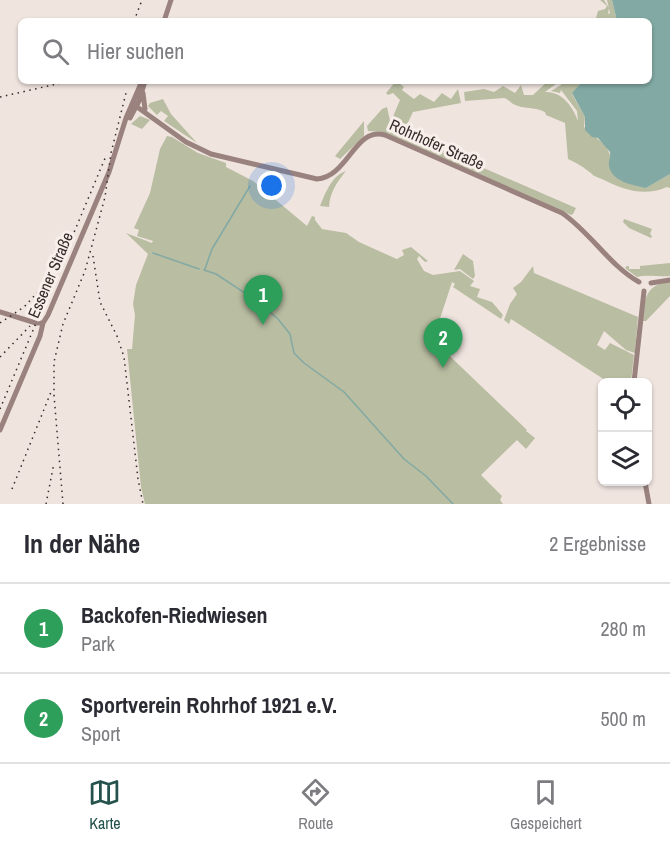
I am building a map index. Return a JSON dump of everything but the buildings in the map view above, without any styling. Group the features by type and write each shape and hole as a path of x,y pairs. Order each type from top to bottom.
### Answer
{"main road":[{"path":"165,18 171,0"},
{"path":"136,105 142,84"},
{"path":"129,119 144,111 143,84"},
{"path":"136,105 143,89"},
{"name":"Rohrhofer Straße","path":"136,105 198,148 227,159 322,179 340,168 363,139 372,133 378,133 557,211 572,220 627,274 639,282"},
{"name":"Essener Straße","path":"123,129 136,105"},
{"name":"Essener Straße","path":"0,430 40,336 42,323 46,319 105,181 123,129 136,105"},
{"path":"644,291 638,286 639,282 645,278 651,283 670,280"},
{"path":"644,291 649,290 651,283"},
{"path":"634,378 644,291"},
{"path":"0,312 42,323"},
{"path":"646,486 649,504"}],"green space":[{"path":"600,0 604,0 609,8 607,0 612,0 616,18 596,18 598,11 607,6"},
{"path":"394,84 400,84 404,87 402,90 414,99 420,94 434,102 442,93 451,99 458,89 461,103 413,112 403,133 576,208 573,214 420,150 383,132 368,131 367,126 382,109 387,107 390,128 402,132 398,128 400,123 392,119 400,100 393,93 388,95 386,93"},
{"path":"545,84 556,84 545,92 551,92 566,100 578,121 577,111 561,90 560,93 551,91 561,84 580,84 572,94 585,117 584,127 606,146 611,157 646,188 670,174 670,188 650,192 635,191 594,176 568,159 565,123 546,115 541,110 517,106 504,98 465,101 464,92 484,89 494,92 503,86 515,93 521,85 524,95 533,95"},
{"path":"163,99 171,114 197,143 164,121 168,116 161,111 157,115 148,106 150,103"},
{"path":"140,116 150,120 142,129 131,124"},
{"path":"364,121 364,136 340,159 335,156"},
{"path":"167,136 198,153 226,163 226,167 253,181 307,226 312,216 315,217 322,229 346,233 359,242 410,265 397,259 404,255 402,250 411,247 428,261 425,262 419,256 417,259 424,271 433,275 460,271 474,281 470,286 480,289 477,297 492,302 503,315 501,319 453,287 455,284 452,282 433,340 535,438 526,449 517,440 481,475 502,496 500,500 503,504 145,504 141,487 127,349 132,349 135,315 133,304 136,285 148,254 126,233 152,243 153,241 137,236 139,230 134,228 150,193 160,149"},
{"path":"346,171 334,188 329,207 320,206 333,181"},
{"path":"624,219 652,229 651,238 629,228 623,222"},
{"path":"463,254 473,261 475,276 473,279 460,269 454,270"},
{"path":"670,263 670,276 637,277 625,268 629,266 629,269 640,269 640,266"},
{"path":"533,266 534,273 638,317 635,353 626,350 604,331 597,345 605,350 610,343 634,355 631,378 602,378 511,319 509,324 504,320 517,294 513,288 521,282"},
{"path":"670,282 670,296 646,321 643,321 645,300 648,294 655,286"}],"water":[{"path":"612,0 670,0 670,174 646,188 624,182 614,176 609,166 610,152 598,138 592,137 585,130 585,117 572,93 580,84 652,84 652,18 616,18"}],"waterway":[{"path":"205,269 212,249 250,186"},
{"path":"153,253 199,269"},
{"path":"204,270 216,274 257,301 278,319 290,334 294,353 344,392 404,459 426,476 453,504"}],"railway":[{"path":"135,18 142,0"},
{"path":"0,97 57,84"},
{"path":"63,504 54,395 54,362 63,324 85,271 105,197 111,153 126,93"},
{"path":"0,409 106,156"},
{"path":"93,256 100,302 117,336 124,357 143,504"},
{"path":"0,323 24,307 50,279"},
{"path":"0,357 30,326"},
{"path":"12,489 51,392"},
{"path":"46,504 54,463"}],"place":[{"name":"Backofen-Riedwiesen","path":"263,325"},
{"name":"Sportverein Rohrhof 1921 e.V.","path":"443,368"}]}
